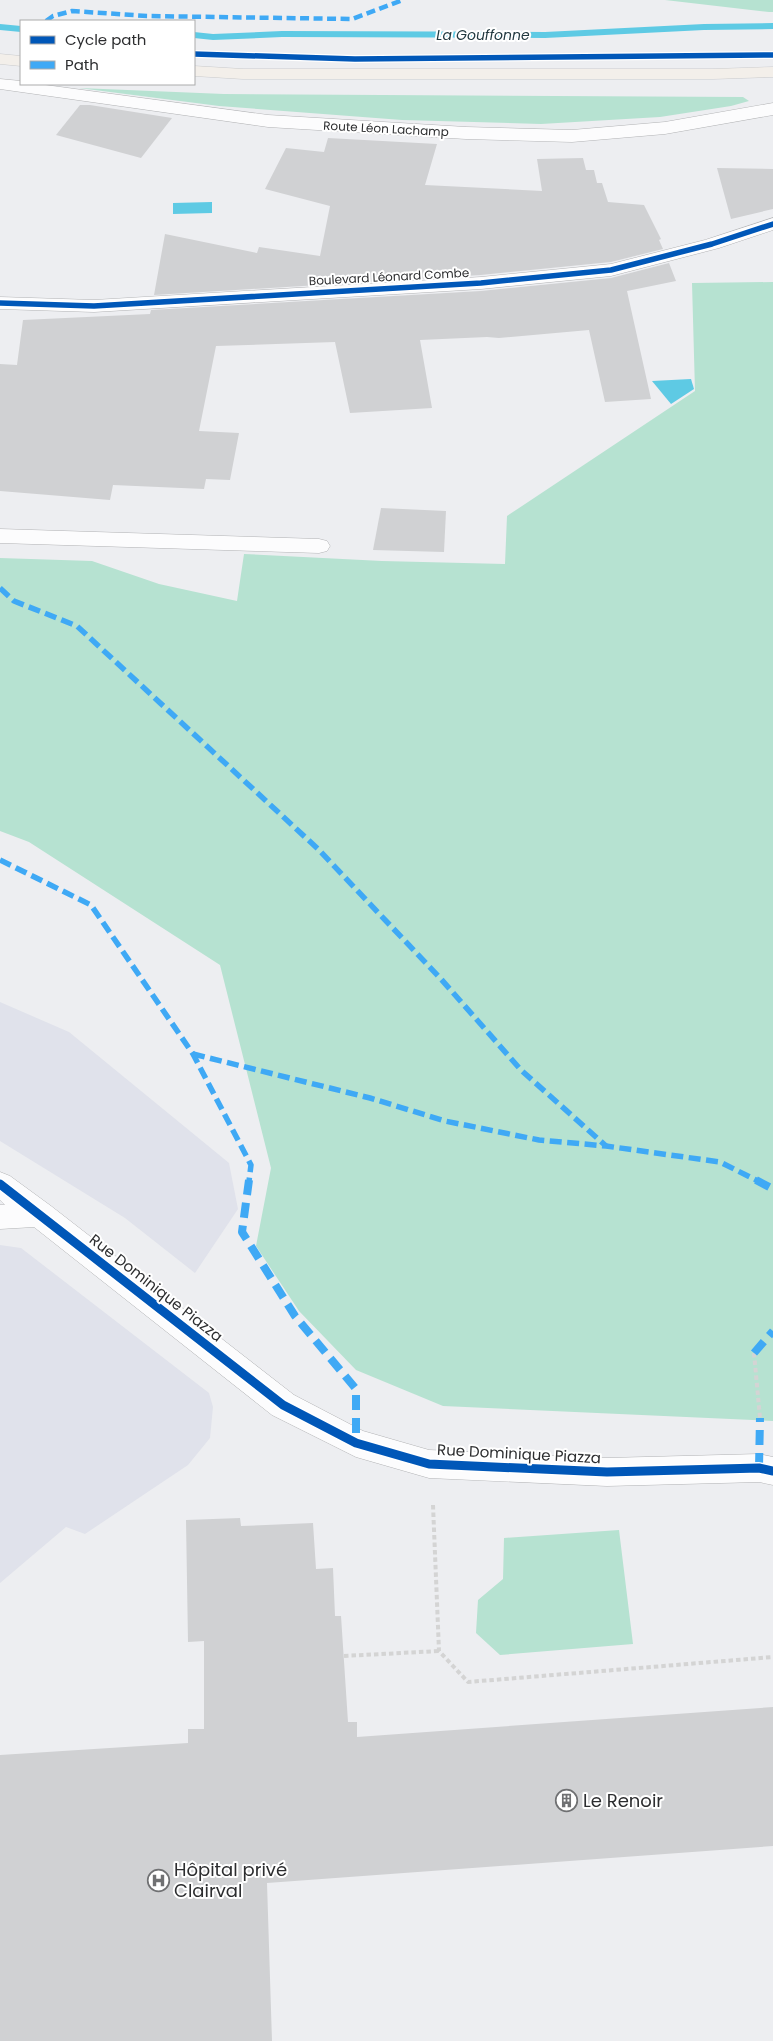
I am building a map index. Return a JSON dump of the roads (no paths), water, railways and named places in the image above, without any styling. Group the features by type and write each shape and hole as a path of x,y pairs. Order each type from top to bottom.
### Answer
{"main road":[{"path":"0,59 20,61"},
{"path":"195,71 243,74 713,74 773,72"}],"street":[{"name":"Route Léon Lachamp","path":"0,84 268,122 466,133 572,136 665,128 735,118 773,109"},
{"name":"Boulevard Léonard Combe","path":"0,304 94,306 481,283 611,270 712,244 773,224"},
{"path":"0,536 319,546"},
{"name":"Rue Dominique Piazza","path":"0,1184 283,1405 356,1443 429,1464 607,1472 759,1468 773,1471"},
{"path":"0,1217 41,1215"}],"water":[{"path":"212,202 212,213 173,214 173,203"},
{"path":"691,379 694,389 671,404 652,381"}],"waterway":[{"name":"La Gouffonne","path":"195,35 213,37 282,34 545,35 704,27 773,26"},
{"name":"La Gouffonne","path":"0,27 20,29"}],"place":[{"name":"Le Renoir","path":"567,1801"},
{"name":"Hôpital privé Clairval","path":"158,1880"}]}
